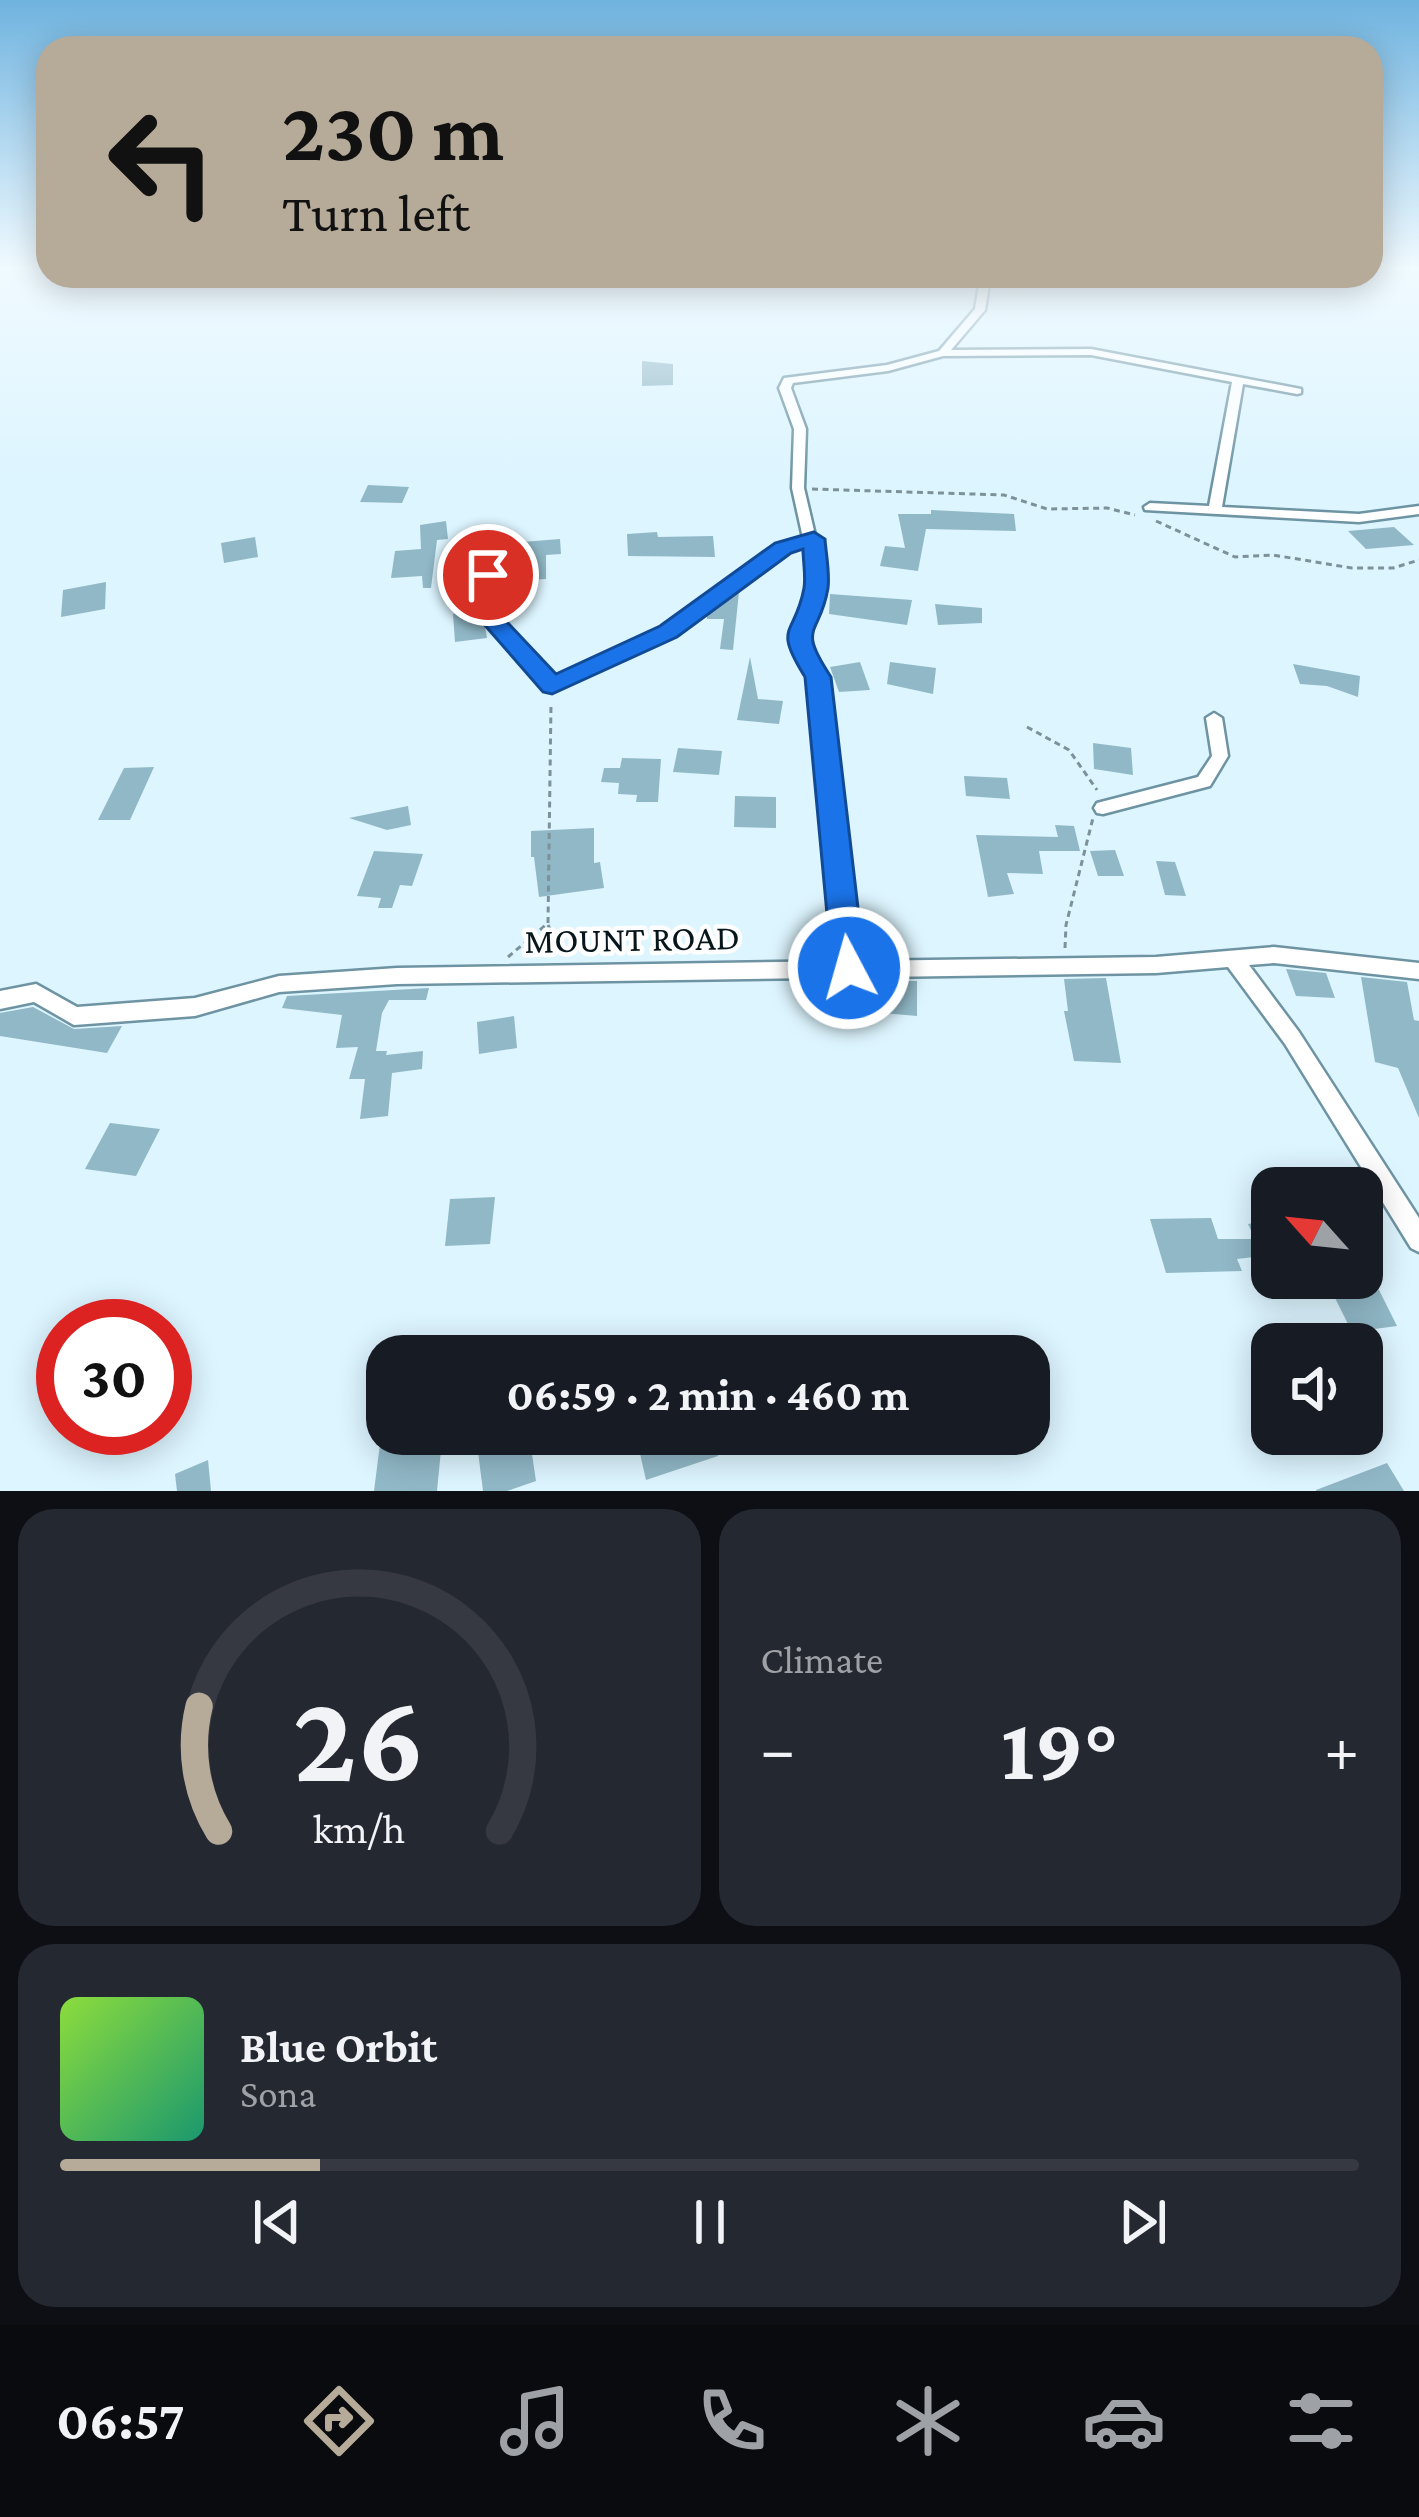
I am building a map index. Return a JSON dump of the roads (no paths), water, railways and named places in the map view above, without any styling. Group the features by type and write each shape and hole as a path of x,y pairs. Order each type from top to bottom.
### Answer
{"street":[{"path":"943,353 956,338"},
{"path":"849,968 818,677 801,650 798,631 816,588 814,539 798,489 803,426 785,388 788,380 888,368 943,353 1090,352 1298,391"},
{"path":"1214,508 1238,379"},
{"path":"1150,507 1359,518 1419,510"},
{"path":"488,575 495,623 552,686 669,631 783,548 814,539"},
{"path":"1103,808 1204,782 1220,757 1214,718"},
{"name":"MOUNT ROAD","path":"0,1000 36,993 74,1016 194,1007 279,984 487,973 1235,962 1274,955 1419,970"},
{"path":"1235,962 1292,1038 1419,1240"}]}
